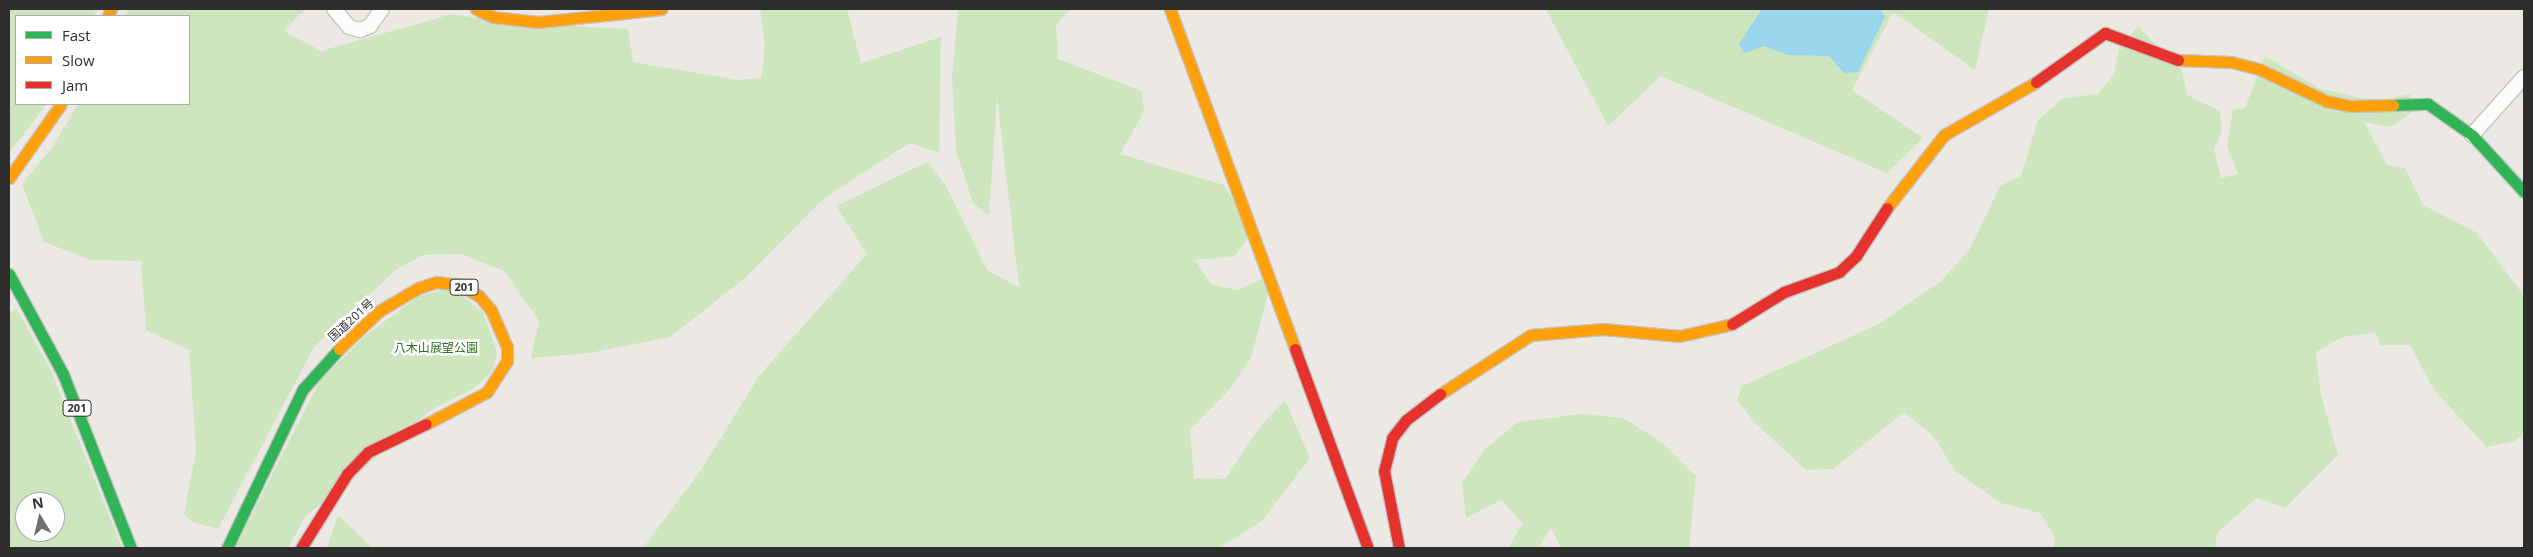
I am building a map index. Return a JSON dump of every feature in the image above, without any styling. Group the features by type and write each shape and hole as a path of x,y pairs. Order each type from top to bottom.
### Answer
{"main road":[{"path":"476,9 493,17 538,22 614,17 661,9"},
{"path":"1170,9 1368,548"},
{"path":"1400,548 1384,472 1392,438 1406,420 1440,394 1531,335 1603,329 1680,336 1723,329 1784,292 1839,272 1856,256 1876,223 1944,135 2010,101 2105,34 2176,60 2230,62 2259,69 2326,100 2349,106 2428,104 2472,135 2524,192"},
{"path":"9,178 60,105"},
{"name":"201","path":"9,274 63,374 131,548"},
{"name":"国道201号","path":"227,548 303,389 333,354 379,312 418,288 437,282 460,285 479,296 491,310 507,347 507,361 498,378 486,392 460,407 368,452 335,490 301,548"}],"street":[{"path":"334,9 349,27 360,30 370,26 382,9"},
{"path":"2472,135 2524,77"}],"green space":[{"path":"9,9 97,9 94,15 15,15 15,105 46,105 9,153"},
{"path":"129,9 305,9 284,31 321,51 452,14 509,23 628,29 633,62 737,80 761,78 765,46 760,9 847,9 861,63 941,37 939,153 910,143 850,181 821,201 744,279 670,337 589,353 531,358 539,321 504,271 462,254 423,255 397,269 314,347 218,529 192,522 184,514 196,450 189,350 146,330 141,261 91,260 44,242 22,184 51,149 77,105 190,105 190,15 126,15"},
{"path":"958,9 1071,9 1056,25 1058,59 1142,91 1144,112 1120,154 1224,185 1252,232 1235,256 1195,260 1211,284 1238,290 1263,278 1268,294 1251,358 1229,390 1190,430 1194,478 1225,479 1262,424 1285,400 1310,458 1262,521 1219,548 643,548 701,470 759,376 867,254 836,206 927,162 945,184 987,270 1019,287 997,97 989,216 973,203 956,151 952,78"},
{"path":"1989,9 1975,70 1893,12 1852,90 1923,138 1887,173 1661,76 1608,126 1546,10"},
{"path":"2138,27 2182,70 2187,95 2220,111 2222,131 2214,149 2221,178 2238,174 2227,147 2233,110 2245,108 2265,56 2319,88 2373,101 2410,94 2411,113 2390,127 2364,122 2387,165 2405,168 2423,205 2477,233 2524,296 2524,433 2515,441 2487,447 2434,390 2410,345 2380,345 2376,333 2342,337 2316,352 2321,395 2338,455 2285,508 2257,498 2217,533 2215,548 2054,548 2055,537 2040,513 2001,503 1955,471 1934,437 1904,412 1833,469 1806,470 1754,422 1737,400 1742,386 1879,324 1941,281 1970,249 2000,186 2021,176 2038,120 2063,98 2098,94 2114,74 2120,45"},
{"name":"八木山展望公園","path":"451,288 483,312 497,352 492,372 473,389 431,410 305,517 288,548 235,548 319,382 365,336 419,296"},
{"path":"16,308 50,368 122,548 9,548 9,314"},
{"path":"1580,414 1623,418 1663,443 1696,476 1689,548 1561,548 1551,528 1538,548 1508,548 1523,523 1501,500 1466,518 1462,483 1485,449 1518,422"},
{"path":"338,515 371,547 373,548 327,548"}],"water":[{"path":"1762,9 1880,9 1885,17 1858,72 1844,73 1829,56 1787,55 1765,46 1744,53 1739,44"}],"traffic: fast":[{"path":"2393,105 2428,104 2472,135 2524,192"},
{"path":"9,274 63,374 131,548"},
{"path":"227,548 303,389 339,349"}],"traffic: slow":[{"path":"108,15 111,9"},
{"path":"476,9 493,17 538,22 661,9"},
{"path":"1170,9 1295,349"},
{"path":"2178,60 2231,62 2259,69 2326,101 2349,106 2393,105"},
{"path":"1887,208 1944,135 2036,82"},
{"path":"9,178 60,105"},
{"path":"339,349 379,311 418,288 437,282 460,285 479,296 491,310 507,347 507,361 487,392 426,424"},
{"path":"1440,394 1531,335 1603,329 1680,336 1732,324"}],"traffic: jam":[{"path":"2036,82 2105,33 2178,60"},
{"path":"1732,324 1784,292 1839,272 1856,256 1887,208"},
{"path":"1295,349 1368,548"},
{"path":"1399,548 1384,471 1392,438 1406,420 1440,394"},
{"path":"301,548 347,474 368,452 426,424"}]}
